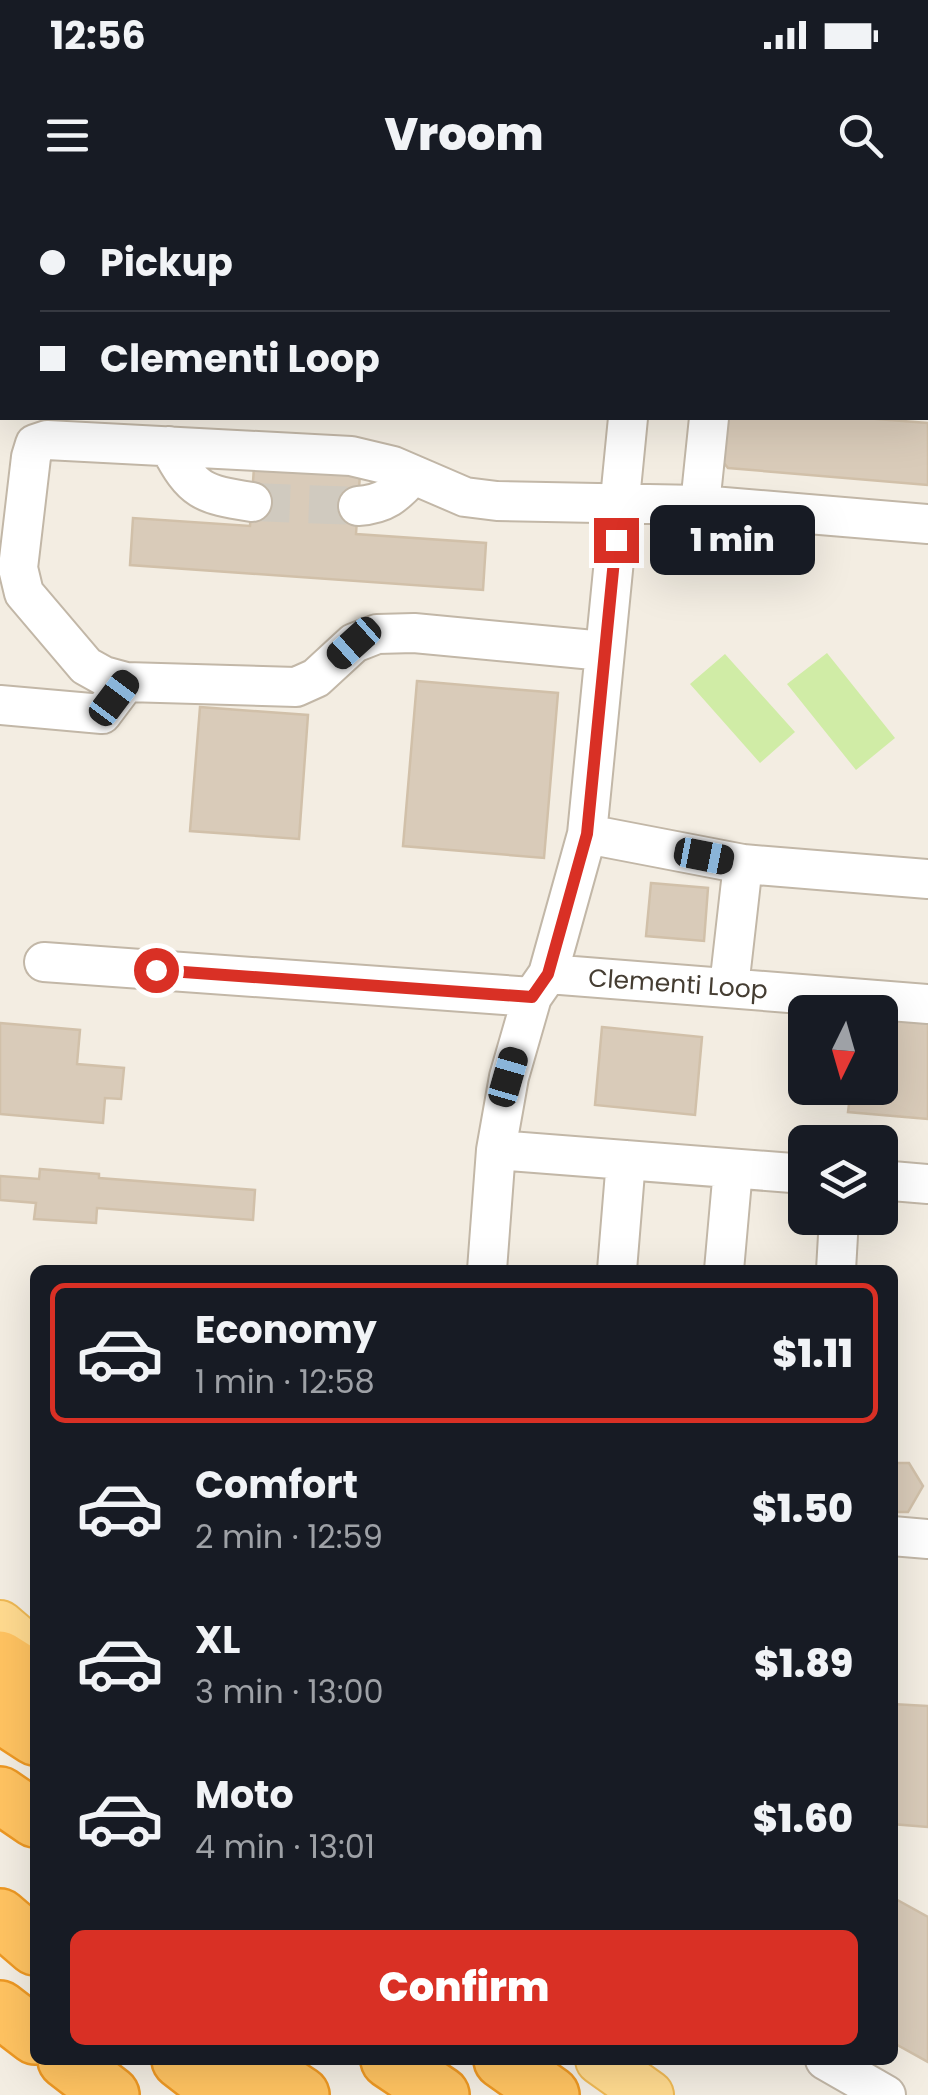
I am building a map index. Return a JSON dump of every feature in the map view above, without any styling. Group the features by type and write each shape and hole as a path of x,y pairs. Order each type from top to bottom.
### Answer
{"highway":[{"path":"0,1659 30,1678"},
{"path":"0,1714 30,1735"},
{"path":"0,1795 30,1816"},
{"path":"0,1901 30,1918"},
{"path":"0,1916 30,1943"},
{"path":"0,2008 30,2032"},
{"path":"72,2065 111,2095"},
{"path":"186,2065 225,2095"},
{"path":"256,2065 302,2095"},
{"path":"397,2065 441,2095"},
{"path":"509,2065 551,2095"}],"main road":[{"path":"0,1625 30,1651"},
{"path":"0,2008 30,2022"},
{"path":"95,2065 137,2095"},
{"path":"607,2065 648,2095"}],"street":[{"name":"Clementi Loop","path":"486,1265 496,1150 508,1077 587,834 628,420"},
{"path":"700,505 709,420"},
{"path":"604,651 414,633 377,634 354,643 316,678 296,687 126,682 104,676 86,666 24,593 19,581 35,444 48,440 350,456 393,466 465,498 700,505 928,524"},
{"path":"170,446 186,478 211,495 252,502"},
{"path":"358,506 380,504 394,496 413,475"},
{"path":"0,704 102,714 126,682"},
{"path":"587,834 743,864 928,878"},
{"path":"729,988 743,864"},
{"path":"44,962 540,986"},
{"name":"Clementi Loop","path":"540,986 729,988 928,1004"},
{"path":"496,1150 788,1173"},
{"path":"617,1265 626,1160"},
{"path":"724,1265 733,1168"},
{"path":"898,1182 928,1184"},
{"path":"836,1265 838,1235"},
{"path":"898,1536 928,1539"},
{"path":"833,2065 886,2095"}],"green space":[{"path":"827,653 895,738 856,770 787,684"},
{"path":"725,654 795,732 760,763 690,684"}],"building":[{"path":"713,420 928,423 928,485 728,468 710,446"},
{"path":"254,467 360,474 356,534 486,543 483,590 130,565 133,518 250,526"},
{"path":"417,681 558,693 544,858 403,846"},
{"path":"200,707 308,715 299,839 190,831"},
{"path":"651,883 708,888 704,941 646,936"},
{"path":"898,1019 928,1022 928,1119 848,1112 849,1105 898,1105"},
{"path":"0,1023 80,1030 77,1064 124,1068 121,1099 105,1098 103,1123 0,1114"},
{"path":"602,1027 702,1037 695,1115 595,1105"},
{"path":"40,1169 99,1174 99,1178 255,1190 253,1220 97,1208 96,1223 34,1219 36,1203 0,1200 0,1176 39,1179"},
{"path":"898,1463 909,1463 923,1486 908,1512 898,1512"},
{"path":"898,1704 928,1706 928,1827 898,1824"},
{"path":"898,1900 928,1917 928,2062 898,2045"}],"tunnel":[{"path":"252,502 358,506"}],"route":[{"path":"156,970 532,997 548,974 587,834 616,540"}]}
